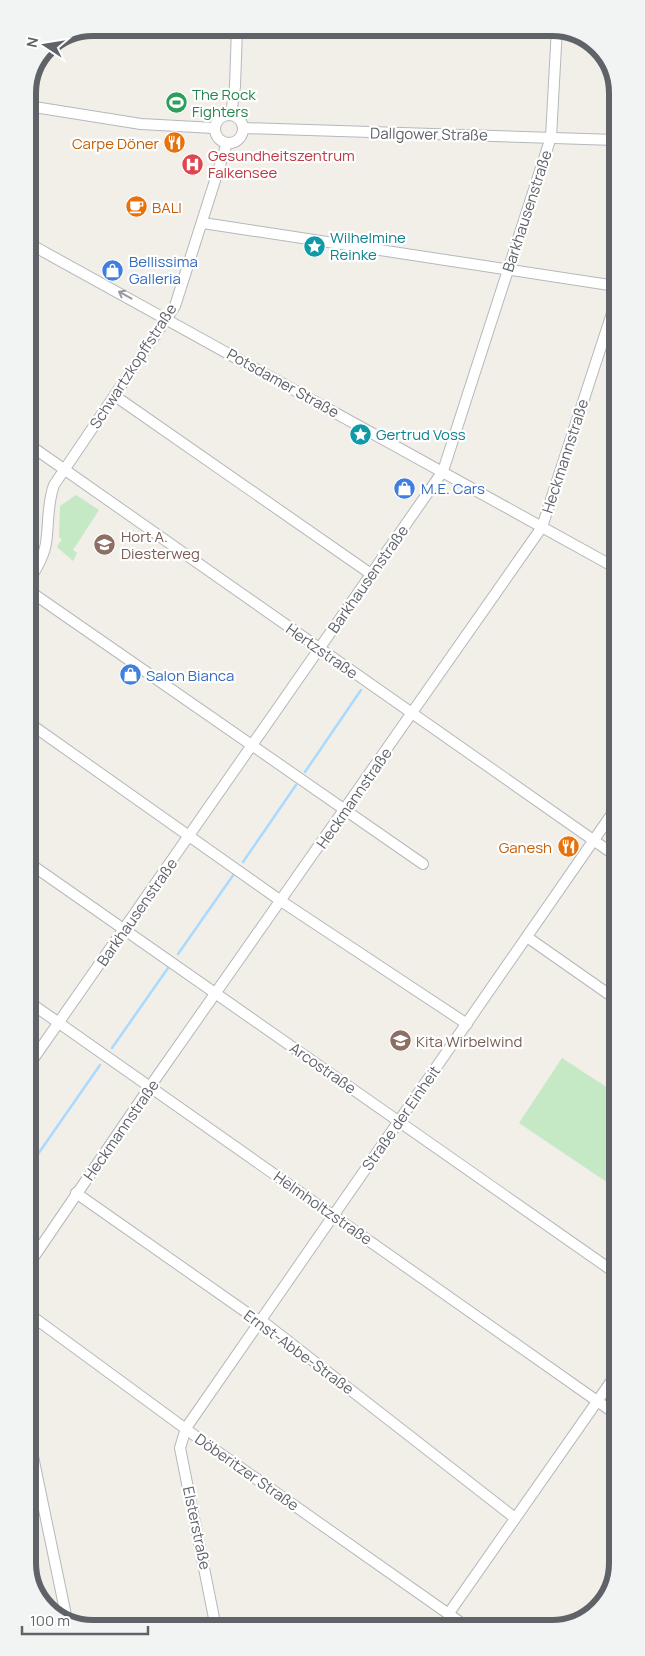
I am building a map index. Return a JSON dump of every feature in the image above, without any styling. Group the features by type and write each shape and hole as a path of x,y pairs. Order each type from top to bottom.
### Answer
{"street":[{"path":"232,115 237,36"},
{"name":"Barkhausenstraße","path":"36,1055 443,471 551,137 557,36"},
{"path":"36,107 141,124 214,128"},
{"path":"232,115 238,118 243,128 236,141 227,143 219,139 214,128 222,116 232,115"},
{"name":"Dallgower Straße","path":"243,128 609,140"},
{"name":"Schwartzkopffstraße","path":"64,469 168,319 175,306 227,143"},
{"path":"203,223 609,285"},
{"name":"Potsdamer Straße","path":"36,247 609,564"},
{"name":"Heckmannstraße","path":"36,1253 149,1088 413,714 542,527 609,322"},
{"path":"115,396 371,574"},
{"name":"Hertzstraße","path":"36,450 609,851"},
{"path":"36,568 46,544 49,498 64,469"},
{"path":"36,596 423,864"},
{"path":"36,729 281,901 467,1024"},
{"name":"Straße der Einheit","path":"186,1428 609,818"},
{"name":"Arcostraße","path":"36,868 609,1268"},
{"path":"527,937 609,994"},
{"name":"Helmholtzstraße","path":"36,1007 149,1088 609,1409"},
{"name":"Ernst-Abbe-Straße","path":"76,1193 310,1358 515,1518"},
{"name":"Döberitzer Straße","path":"36,1319 453,1619"},
{"path":"453,1619 515,1518 609,1385"},
{"name":"Elsterstraße","path":"186,1428 180,1448 214,1620"},
{"path":"36,1471 65,1612"}],"green space":[{"path":"76,495 99,510 73,550 77,553 73,561 57,547 62,539 59,538 60,506"},
{"path":"562,1058 609,1089 609,1184 519,1123"}],"waterway":[{"path":"305,772 361,690"},
{"path":"243,862 296,785"},
{"path":"178,954 234,874"},
{"path":"112,1048 168,968"},
{"path":"36,1157 100,1065"}],"place":[{"name":"The Rock Fighters","path":"176,103"},
{"name":"Carpe Döner","path":"175,143"},
{"name":"Gesundheitszentrum Falkensee","path":"192,164"},
{"name":"BALI","path":"136,207"},
{"name":"Wilhelmine Reinke","path":"314,246"},
{"name":"Bellissima Galleria","path":"113,270"},
{"name":"Gertrud Voss","path":"360,434"},
{"name":"M.E. Cars","path":"405,488"},
{"name":"Hort A. Diesterweg","path":"105,545"},
{"name":"Salon Bianca","path":"130,675"},
{"name":"Ganesh","path":"568,847"},
{"name":"Kita Wirbelwind","path":"400,1041"}]}
